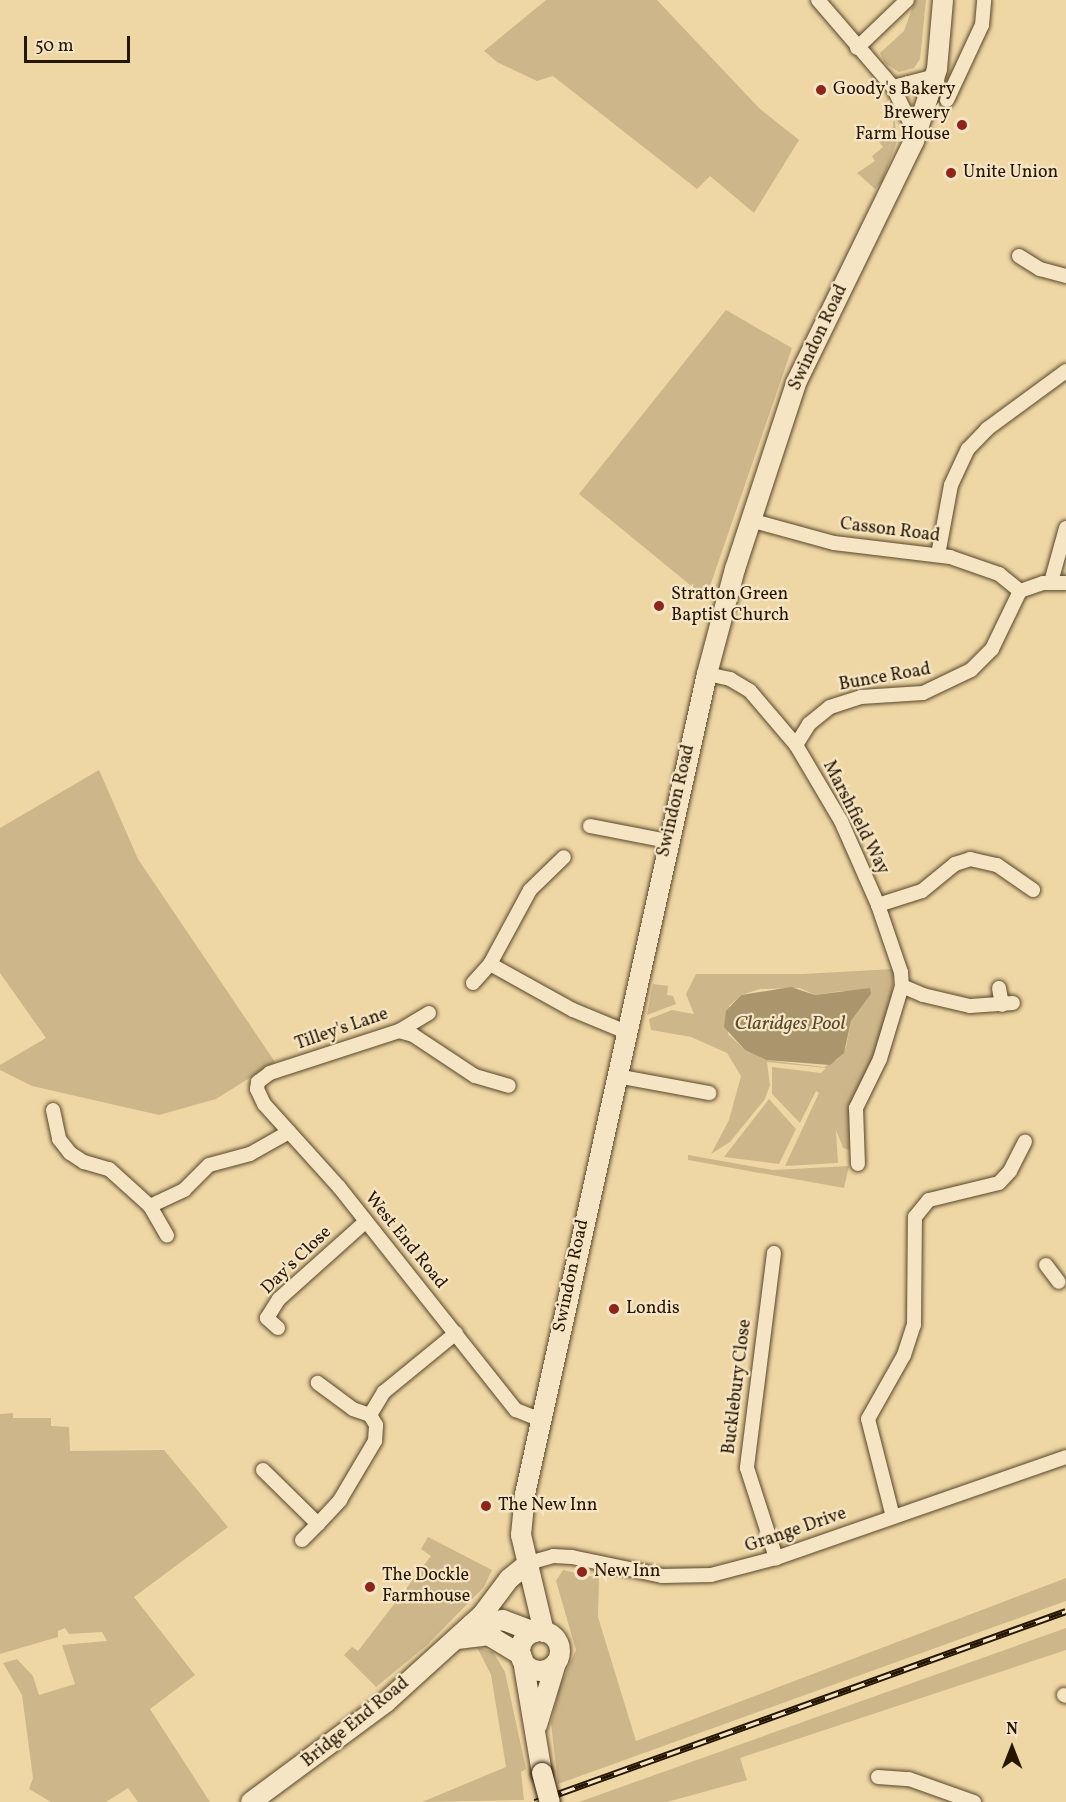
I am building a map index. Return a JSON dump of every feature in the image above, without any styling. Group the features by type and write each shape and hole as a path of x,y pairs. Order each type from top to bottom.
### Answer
{"main road":[{"name":"Swindon Road","path":"539,1632 521,1535 521,1516 616,1076 707,674 750,520 805,363 892,193 916,135 936,76 943,0"},
{"name":"Bridge End Road","path":"251,1802 351,1730 457,1639 509,1579 528,1563"},
{"path":"472,1624 499,1619 539,1632 559,1644 556,1663 535,1730"},
{"path":"539,1632 524,1640 522,1657 542,1773 550,1802"},
{"path":"457,1639 488,1635 538,1670 556,1663"}],"street":[{"path":"818,0 857,48 893,87 916,135"},
{"path":"857,48 907,0"},
{"path":"947,100 981,25 984,0"},
{"path":"893,87 936,76"},
{"path":"1019,256 1040,269 1066,276"},
{"path":"938,555 951,485 968,448 987,429 1066,371"},
{"name":"Casson Road","path":"750,520 834,543 938,555 999,574 1020,591"},
{"path":"1051,582 1066,528"},
{"path":"1020,591 1051,582 1066,583"},
{"name":"Bunce Road","path":"796,745 814,719 830,707 863,696 923,693 971,670 992,649 1020,591"},
{"name":"Marshfield Way","path":"707,674 730,679 750,691 796,745 841,821 878,905 902,986"},
{"path":"590,825 668,841"},
{"path":"473,983 490,964 530,890 564,857"},
{"path":"878,905 922,891 955,864 970,859 997,865 1033,891"},
{"path":"490,964 573,1010 626,1032"},
{"path":"858,1164 856,1108 880,1059 902,986 954,1004 1008,1004 999,988"},
{"name":"Tilley's Lane","path":"264,1076 399,1031 429,1013"},
{"path":"399,1031 413,1035 475,1076 509,1086"},
{"name":"West End Road","path":"264,1076 258,1082 259,1096 456,1333 516,1410 541,1420"},
{"path":"616,1076 709,1094"},
{"path":"53,1110 59,1139 70,1154 84,1162 109,1169 150,1206 167,1236"},
{"path":"150,1206 184,1190 209,1165 250,1154 289,1132"},
{"path":"892,1517 868,1419 904,1356 914,1325 915,1217 929,1200 999,1183 1010,1171 1025,1142"},
{"name":"Day's Close","path":"278,1328 267,1318 279,1299 365,1222"},
{"name":"Bucklebury Close","path":"774,1253 747,1468 776,1558"},
{"path":"1046,1265 1064,1283"},
{"path":"370,1415 384,1392 456,1333"},
{"path":"302,1540 340,1500 375,1441 376,1425 370,1415 352,1409 318,1383"},
{"name":"Grange Drive","path":"528,1563 553,1556 572,1557 662,1576 694,1576 776,1558 1066,1457"},
{"path":"263,1470 318,1524"},
{"path":"878,1777 909,1779 974,1802"}],"shaded area":[{"path":"546,0 657,0 759,108 799,140 754,213 710,176 697,189 553,76 537,81 497,62 484,51"},
{"path":"915,0 926,0 920,59 914,68 899,72 885,63 880,53 904,31"},
{"path":"894,113 897,141 882,182 875,189 857,173 875,161 872,156 883,147 877,139 893,127"},
{"path":"726,310 792,348 706,598 579,494"},
{"path":"99,770 138,859 275,1062 216,1099 159,1115 32,1086 0,1070 0,1065 46,1038 0,973 0,828"},
{"path":"893,969 892,1004 850,1131 849,1150 843,1148 836,1130 838,1163 785,1166 819,1093 816,1091 800,1123 772,1094 772,1067 821,1073 826,1068 767,1062 770,1085 765,1099 730,1142 711,1154 729,1120 741,1076 727,1053 691,1037 651,1030 649,1019 672,1010 694,1014 686,994 696,974 803,974","holes":["800,988 815,995 842,991 871,994 851,1021 846,1047 838,1059 824,1067 766,1060 745,1050 728,1034 729,1006 741,995 760,989"]},
{"path":"653,984 668,986 667,995 673,996 676,1004 647,1015"},
{"path":"769,1099 796,1129 779,1164 724,1157"},
{"path":"688,1155 773,1170 849,1166 844,1188 688,1160"},
{"path":"13,1413 13,1418 51,1418 51,1426 69,1427 70,1451 164,1450 228,1527 134,1597 195,1675 150,1709 210,1802 138,1802 128,1788 106,1802 51,1802 29,1789 33,1778 22,1695 3,1663 17,1659 33,1676 39,1695 75,1684 62,1645 107,1641 102,1632 69,1634 65,1628 58,1631 58,1637 0,1654 0,1414"},
{"path":"428,1537 492,1570 484,1587 426,1646 376,1687 344,1655 352,1647 358,1651 431,1556 421,1549"},
{"path":"563,1570 599,1578 598,1617 636,1741 1066,1578 1066,1601 558,1784 551,1723 560,1686 576,1650 556,1581"},
{"path":"1066,1628 1066,1650 740,1758 747,1780 667,1802 579,1802"},
{"path":"477,1647 493,1652 505,1672 526,1769 521,1772 524,1800 422,1802 506,1767 491,1675"}],"water":[{"name":"Claridges Pool","path":"791,987 815,995 870,988 871,994 851,1021 844,1053 830,1065 766,1060 745,1050 724,1027 726,1011 741,995"}],"railway":[{"path":"535,1802 1066,1611"}],"place":[{"name":"Goody's Bakery","path":"821,90"},
{"name":"Brewery Farm House","path":"962,125"},
{"name":"Unite Union","path":"951,173"},
{"name":"Stratton Green Baptist Church","path":"659,606"},
{"name":"Londis","path":"614,1309"},
{"name":"The New Inn","path":"486,1506"},
{"name":"New Inn","path":"582,1572"},
{"name":"The Dockle Farmhouse","path":"370,1587"}]}
